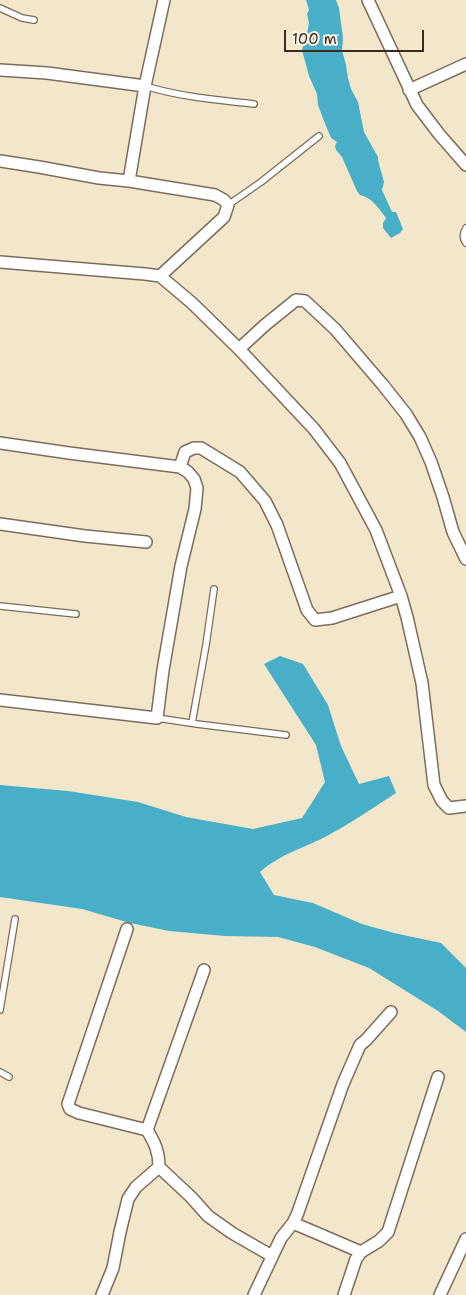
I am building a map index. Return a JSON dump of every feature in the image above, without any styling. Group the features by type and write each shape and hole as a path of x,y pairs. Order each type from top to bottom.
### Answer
{"street":[{"path":"129,181 145,86 164,0"},
{"path":"368,0 416,105 466,165"},
{"path":"409,90 466,64"},
{"path":"0,70 47,73 145,86"},
{"path":"0,161 215,195 224,200 228,205 224,217 160,276"},
{"path":"0,262 160,276 239,349 314,429 340,463 376,530 401,596 422,682 434,785 442,801 449,808 466,806"},
{"path":"239,349 296,300 306,301 335,328 383,385 420,437 443,497 453,532 466,559"},
{"path":"0,443 69,454 180,467 194,479 197,488 195,509 181,566 163,670 157,718 0,700"},
{"path":"180,467 185,452 194,448 201,448 240,472 265,501 277,525 307,610 315,620 332,618 401,596"},
{"path":"0,524 85,536 146,542"},
{"path":"126,928 68,1104 70,1109 147,1130 155,1143 159,1156 159,1167 191,1196 208,1216 238,1237 272,1256"},
{"path":"147,1130 204,970"},
{"path":"254,1295 281,1238 297,1215 343,1084 360,1045 391,1012"},
{"path":"344,1295 356,1259 361,1252 379,1241 388,1232 438,1077"},
{"path":"102,1295 113,1268 128,1198 136,1187 159,1167"},
{"path":"293,1223 361,1252"},
{"path":"440,1295 466,1238"}],"lane":[{"path":"0,8 22,18 34,20"},
{"path":"145,86 194,98 254,104"},
{"path":"228,205 261,182 319,136"},
{"path":"466,228 463,233 466,243"},
{"path":"192,724 214,589"},
{"path":"0,606 76,614"},
{"path":"157,718 286,735"},
{"path":"0,1010 15,919"},
{"path":"0,1072 9,1077"}],"water":[{"path":"306,0 336,0 339,8 343,38 342,50 351,89 358,102 364,132 378,157 384,182 382,190 392,212 396,212 403,229 391,238 383,228 386,218 372,201 360,195 357,191 342,157 336,150 337,142 331,138 318,105 317,94 309,76 302,50 309,23 307,14 309,10"},
{"path":"280,656 303,664 328,705 341,746 359,784 389,776 396,793 336,831 284,856 260,872 274,895 313,903 362,924 441,943 466,968 466,1032 438,1011 369,968 315,947 278,937 225,936 169,931 130,923 82,909 0,897 0,785 68,791 138,802 186,817 253,829 302,818 325,782 316,745 264,664"}]}
